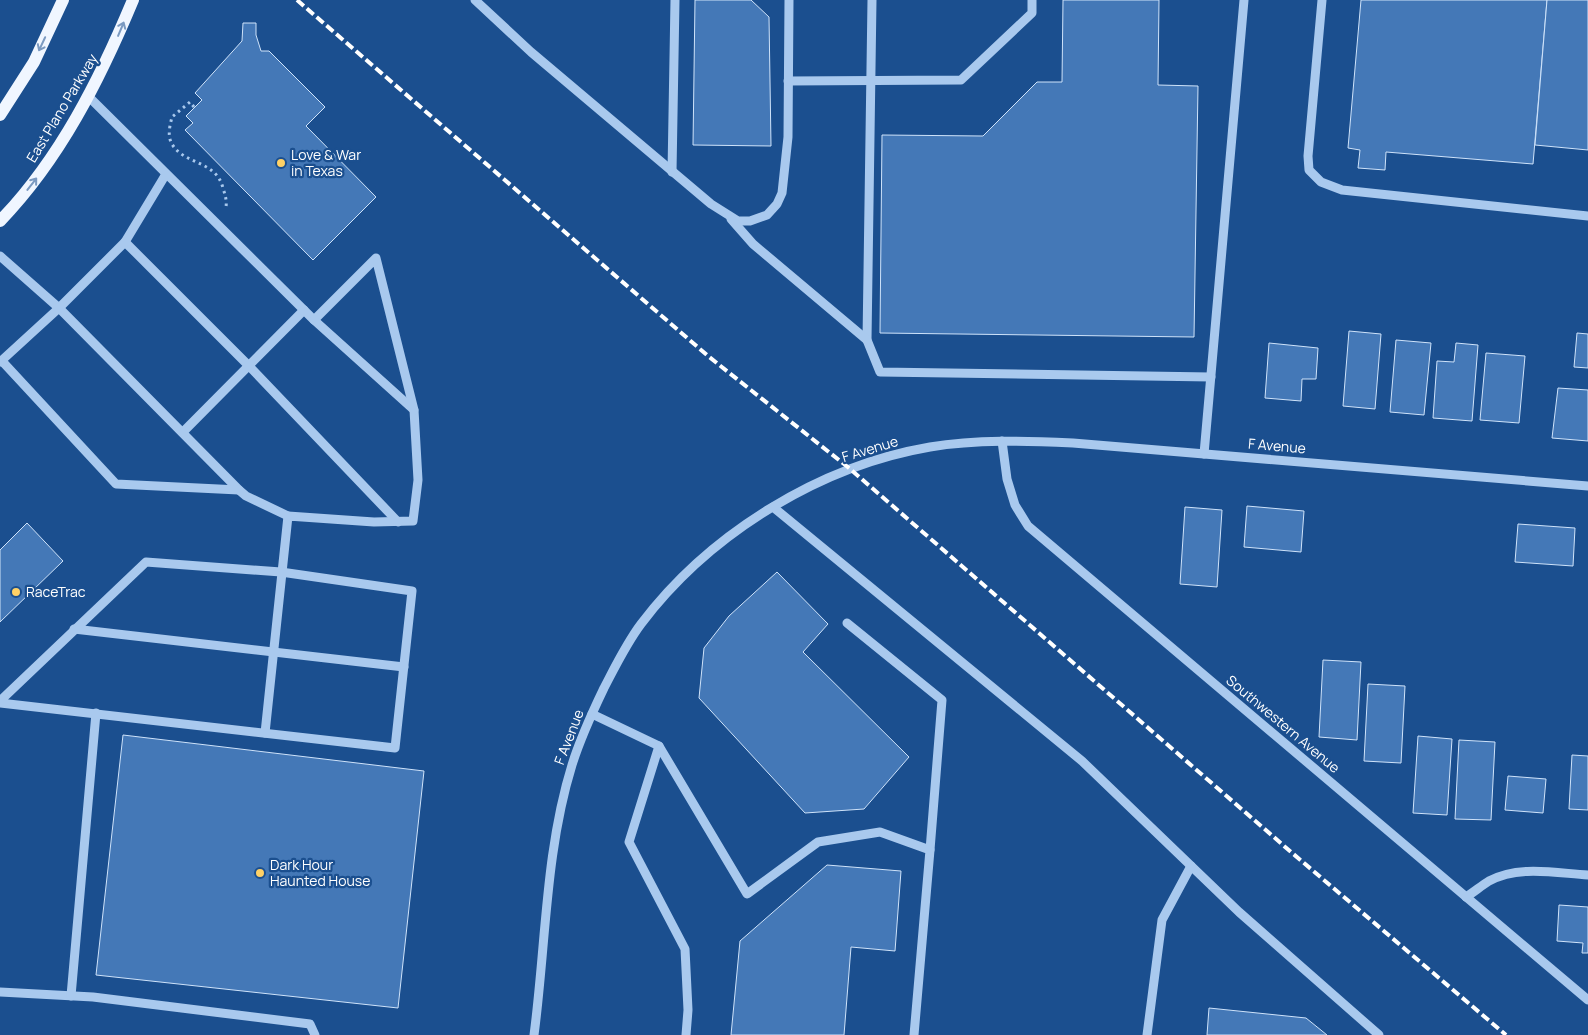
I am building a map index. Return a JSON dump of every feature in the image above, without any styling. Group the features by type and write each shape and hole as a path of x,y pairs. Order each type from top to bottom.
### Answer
{"main road":[{"path":"0,115 34,62 63,0"},
{"name":"East Plano Parkway","path":"0,221 49,162 109,58 133,0"}],"street":[{"path":"475,0 531,52 672,172 711,204 738,221 750,221 767,215 777,204 782,193 788,137 788,0"},
{"path":"672,172 675,0"},
{"path":"872,0 867,340 880,372 1211,377"},
{"path":"788,81 961,80 1032,13 1032,0"},
{"path":"1204,454 1244,0"},
{"path":"1322,0 1308,156 1309,170 1321,182 1342,190 1588,216"},
{"path":"88,96 314,320 414,410"},
{"path":"166,174 125,242 1,362 116,484 239,490"},
{"path":"726,214 753,244 867,340"},
{"path":"125,242 249,366 398,522"},
{"path":"0,256 58,308 246,496 288,516 374,522 414,521 418,480 414,410 376,258 314,320"},
{"path":"182,432 304,310"},
{"name":"F Avenue","path":"534,1035 540,994 551,864 559,820 572,765 592,714 617,662 635,633 666,594 720,544 773,507 823,479 849,468 895,454 963,442 1002,442 1073,444 1588,486"},
{"name":"Southwestern Avenue","path":"1002,442 1007,480 1016,505 1028,526 1588,1000"},
{"path":"773,507 1082,761 1239,912 1379,1035"},
{"path":"265,733 288,516"},
{"path":"146,562 281,572 412,591 394,748 0,702 146,562"},
{"path":"847,623 942,700 914,1035"},
{"path":"74,629 404,667"},
{"path":"71,996 96,714"},
{"path":"592,714 659,746 747,894 818,842 880,832 930,850"},
{"path":"659,746 629,842 685,949 688,1010 686,1035"},
{"path":"1147,1035 1162,920 1191,866"},
{"path":"1466,897 1489,881 1526,870 1588,876"},
{"path":"0,992 93,997 310,1024 315,1035"}],"path":[{"path":"194,107 190,102 172,116 169,128 171,142 181,154 204,164 215,173 222,184 227,201 223,230"}],"building":[{"path":"695,0 751,0 769,17 771,146 693,145"},
{"path":"1063,0 1159,0 1158,85 1198,86 1194,337 880,333 882,135 983,136 1037,82 1062,82"},
{"path":"1361,0 1547,0 1533,164 1386,152 1385,170 1358,168 1360,150 1348,148"},
{"path":"1547,0 1588,0 1588,150 1535,145"},
{"name":"Love & War in Texas","path":"243,23 256,23 256,35 261,51 269,51 325,107 306,126 376,197 313,260 185,130 193,123 186,116 202,100 195,93 242,41"},
{"path":"1349,331 1381,334 1375,409 1343,406"},
{"path":"1577,333 1588,334 1588,368 1574,367"},
{"path":"1396,340 1431,343 1424,415 1390,412"},
{"path":"1269,343 1318,348 1316,379 1302,379 1301,401 1265,398"},
{"path":"1456,343 1478,345 1472,421 1433,418 1437,361 1454,362"},
{"path":"1486,353 1525,356 1519,423 1480,420"},
{"path":"1558,388 1588,390 1588,441 1552,438"},
{"path":"1247,506 1304,511 1301,552 1244,547"},
{"path":"1185,507 1222,510 1217,587 1180,584"},
{"name":"RaceTrac","path":"27,523 63,561 0,622 0,550"},
{"path":"1518,524 1575,528 1573,566 1515,562"},
{"path":"777,572 828,624 803,652 909,757 864,809 805,813 699,698 704,648 729,616"},
{"path":"1323,660 1361,662 1357,740 1319,737"},
{"path":"1368,684 1405,686 1401,763 1364,761"},
{"name":"Dark Hour Haunted House","path":"123,735 424,771 398,1008 96,975"},
{"path":"1418,736 1452,739 1447,815 1413,813"},
{"path":"1459,740 1495,742 1491,820 1455,819"},
{"path":"1572,755 1588,756 1588,810 1569,809"},
{"path":"1508,776 1546,779 1543,813 1505,810"},
{"path":"827,865 901,871 895,951 851,947 844,1035 731,1035 740,941"},
{"path":"1559,905 1588,907 1588,953 1582,953 1583,943 1557,941"},
{"path":"1209,1008 1306,1018 1327,1035 1207,1035"}],"railway":[{"path":"297,0 708,356 849,468 1291,852 1506,1035"}],"place":[{"name":"Love & War in Texas","path":"281,163"},
{"name":"RaceTrac","path":"16,592"},
{"name":"Dark Hour Haunted House","path":"260,873"}]}
